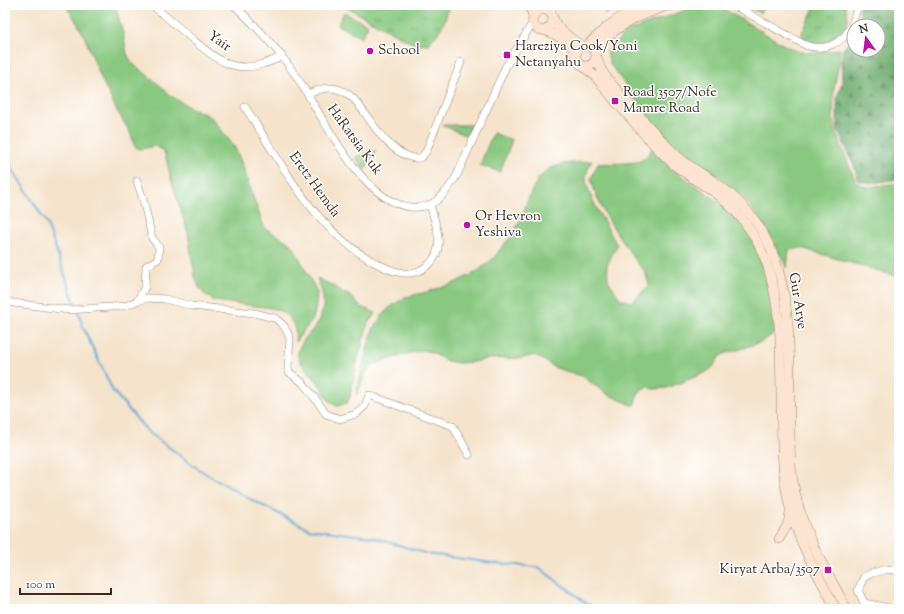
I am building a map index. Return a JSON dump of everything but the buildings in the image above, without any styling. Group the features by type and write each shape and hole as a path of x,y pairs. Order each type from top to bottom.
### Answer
{"main road":[{"path":"527,5 532,12 537,25 546,30 552,24 547,10"},
{"path":"576,56 578,50 608,26 625,14 643,5"},
{"path":"537,25 555,34 569,44 572,47 578,63 584,67 588,67 594,64 600,45 619,27 640,16 670,5"},
{"path":"537,25 535,13 540,10 547,10"},
{"path":"547,10 558,26 567,35 584,46 592,48 596,55"},
{"name":"Gur Arye","path":"596,55 598,66 609,81 671,150 726,191 751,215 765,237 771,250 780,274 786,302 789,343 791,465 796,495 812,544 847,609"},
{"name":"Gur Arye","path":"584,67 594,75 645,136 665,156 678,168 720,197 744,221 763,253 771,277 777,303 780,335 782,466 787,497 804,547 836,609"},
{"path":"779,539 788,524 790,509"}],"street":[{"name":"Yair","path":"152,5 211,55 224,63 238,67 253,67 275,60 282,56"},
{"name":"HaRatsia Kuk","path":"234,5 282,56 348,158 371,186 394,203 402,206 418,208 430,205"},
{"path":"734,5 813,48 831,46 842,38 851,27 857,8"},
{"path":"430,205 448,190 457,175 506,66 520,43 537,25"},
{"path":"308,94 328,88 334,88 344,92 353,99 386,141 406,156 418,158 422,157 426,152 462,62"},
{"name":"Eretz Hemda","path":"245,107 314,212 332,232 358,253 374,263 400,273 408,274 424,269 434,259 437,252 439,238 430,205"},
{"path":"137,181 143,199 152,238 159,247 158,259 146,266 145,287 137,301"},
{"path":"5,302 69,310 125,306 148,298 164,299 192,306 254,313 275,318 284,326 290,338 289,372 303,383 326,414 340,419 356,414 365,406 369,395 453,426 469,455"},
{"path":"894,609 864,603 858,590 864,577 872,573 887,569 899,571"}],"green space":[{"path":"65,5 115,5 127,54 132,63 162,87 168,94 213,119 235,148 264,227 294,248 317,292 313,319 295,342 296,339 293,324 281,311 271,308 215,301 204,294 199,287 195,277 188,233 165,154 161,149 155,146 140,149 135,147 130,132 116,109 102,80 85,38 78,24"},
{"path":"348,5 449,5 442,26 428,44 412,43 346,7"},
{"path":"606,5 620,5 605,15"},
{"path":"699,5 717,5 786,46 800,52 819,53 840,49 834,88 833,120 835,130 856,183 868,187 899,183 899,277 801,248 789,250 787,268 765,227 747,202 716,174 681,151 657,128 610,64 607,52 626,32"},
{"path":"744,5 765,5 760,13"},
{"path":"809,5 845,5 848,18 846,18 846,26 831,40 826,42 816,43 806,41 803,38 802,33 814,8"},
{"path":"860,5 897,5 897,7 899,7 899,179 871,183 858,181 854,165 837,129 837,97 842,83 841,61 843,49 846,45 846,58 886,58 886,18 859,18"},
{"path":"344,12 368,25 361,38 338,25"},
{"path":"442,125 471,125 467,136"},
{"path":"493,133 512,140 500,172 480,165"},
{"path":"652,148 669,167 718,201 744,225 756,246 770,280 778,331 761,342 720,356 712,368 683,382 666,388 653,389 647,387 642,389 638,394 634,406 607,394 582,376 556,368 535,355 522,358 486,359 474,362 459,363 447,361 431,352 422,350 382,361 374,365 367,371 356,396 373,329 388,309 405,297 428,292 452,284 475,273 493,259 511,236 521,220 527,202 539,178 549,169 563,164 592,161 586,179 589,193 617,245 607,265 608,280 620,299 632,302 649,285 645,271 639,265 611,224 599,202 591,179 598,164 632,163 640,161 647,156"},
{"path":"376,151 365,170 355,157"},
{"path":"317,278 350,296 361,307 376,313 368,323 356,366 350,397 347,403 337,406 328,399 299,359 298,354 305,338 320,319 322,314 323,298"}],"waterway":[{"path":"5,157 47,224 76,307"},
{"path":"78,311 83,327 113,391 148,432 200,470 248,498 309,529 372,537 428,554 493,563 538,567 594,609"}],"place":[{"name":"School","path":"370,51"},
{"name":"Hareziya Cook/Yoni Netanyahu","path":"507,55"},
{"name":"Road 3507/Nofe Mamre Road","path":"615,101"},
{"name":"Or Hevron Yeshiva","path":"467,225"},
{"name":"Kiryat Arba/3507","path":"828,570"}]}
